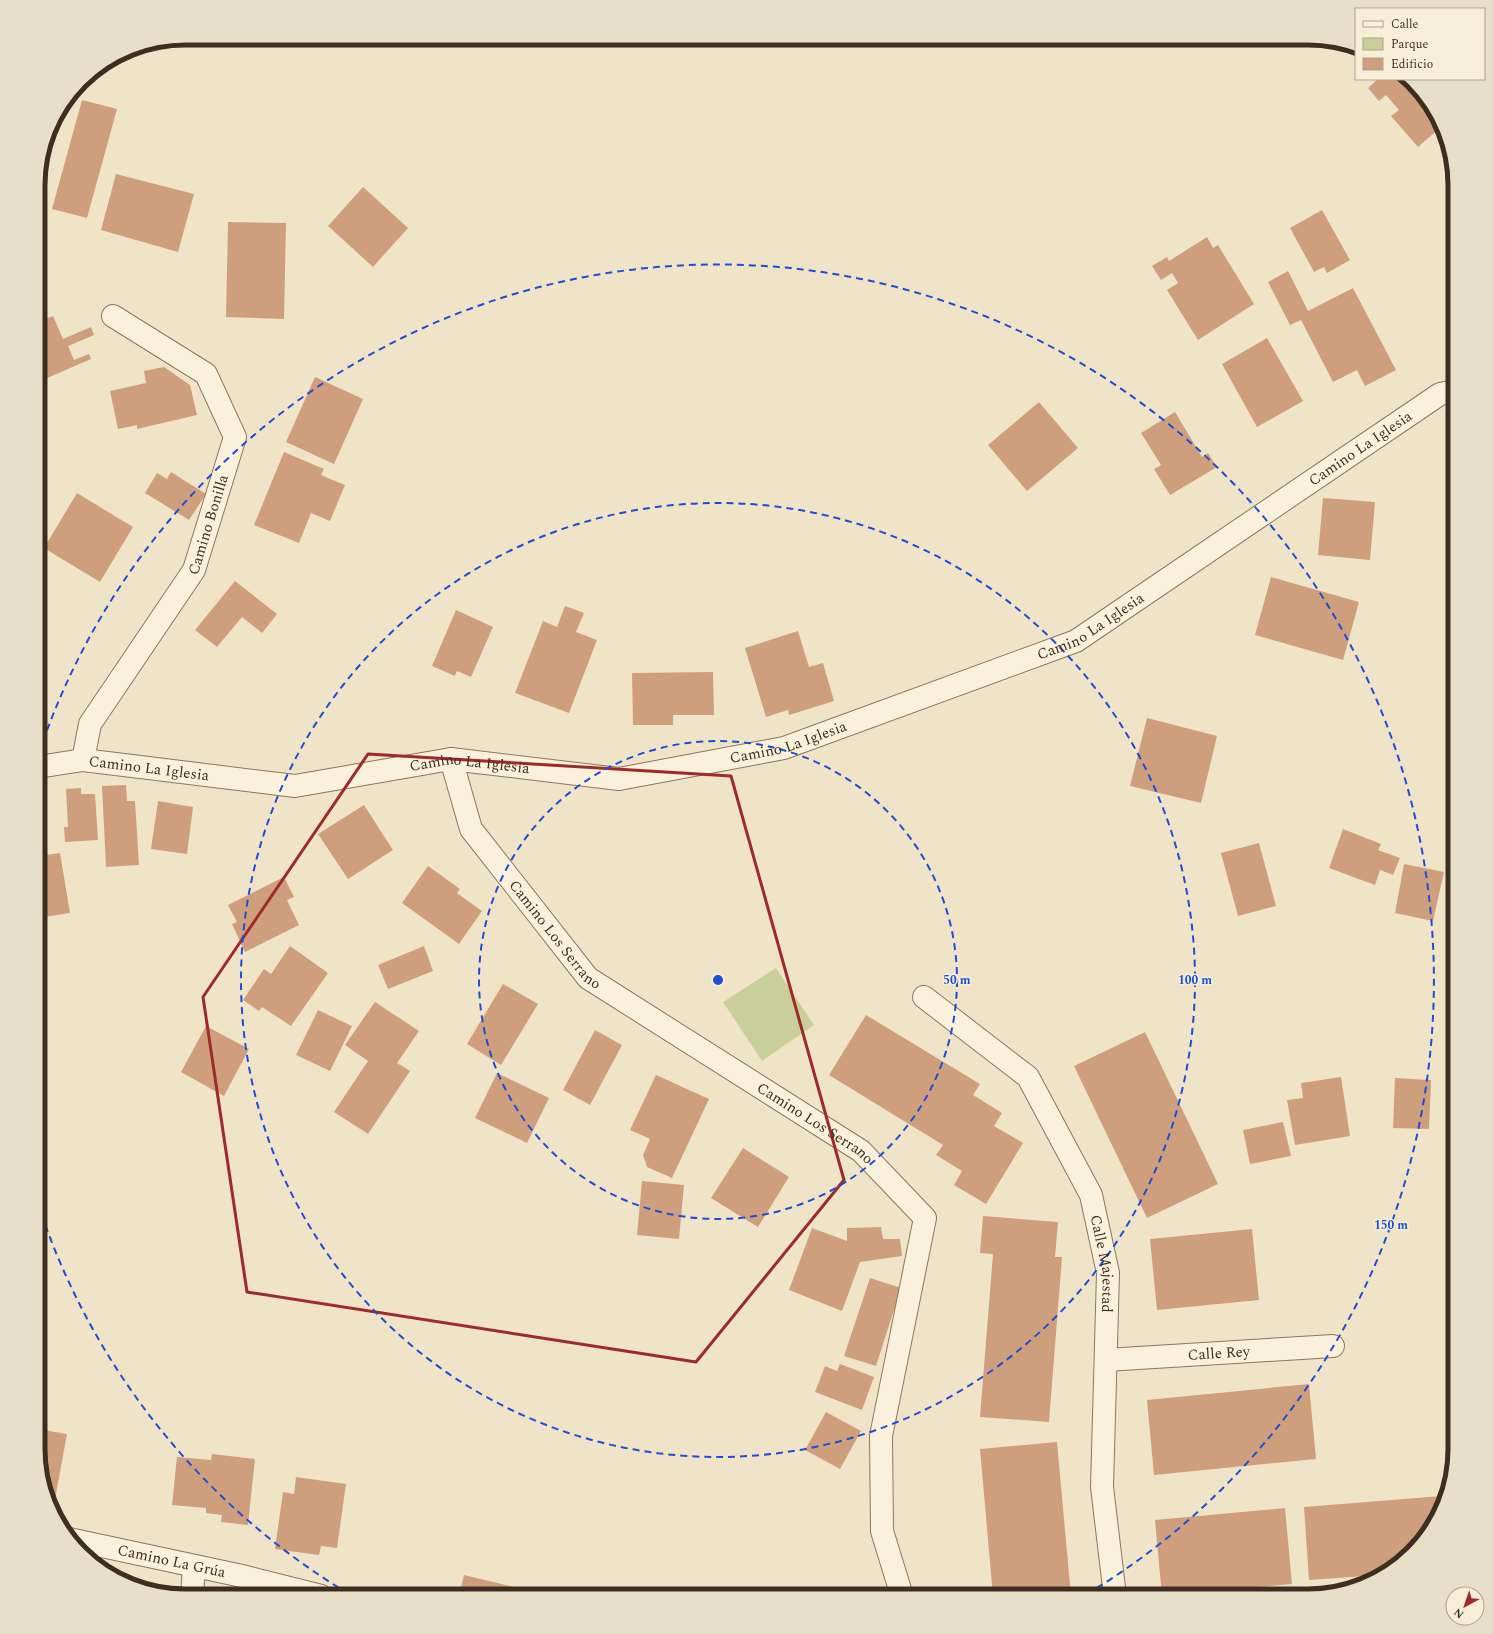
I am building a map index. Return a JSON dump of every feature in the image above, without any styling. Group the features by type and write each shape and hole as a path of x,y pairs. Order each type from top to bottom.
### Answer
{"street":[{"name":"Camino Bonilla","path":"83,760 90,724 194,570 235,436 206,374 113,316"},
{"name":"Camino La Iglesia","path":"45,766 83,760 295,786 451,759 619,779 784,748 1076,641 1440,394 1448,392"},
{"name":"Camino Los Serrano","path":"451,759 470,829 588,978 861,1151 925,1218 881,1436 882,1531 900,1589"},
{"name":"Calle Majestad","path":"924,997 1028,1077 1091,1195 1108,1273 1102,1487 1114,1589"},
{"name":"Calle Rey","path":"1106,1360 1333,1346"},
{"name":"Camino La Grúa","path":"80,1541 242,1576 293,1589"},
{"path":"192,1589 194,1566"}],"highlighted area":[{"path":"368,754 731,776 844,1180 696,1362 247,1292 203,997"}],"green space":[{"path":"776,968 814,1025 762,1061 723,1002"}],"building":[{"path":"1377,80 1400,80 1419,100 1434,123 1437,131 1418,147 1391,116 1399,110 1386,95 1379,101 1368,88"},
{"path":"82,100 117,109 87,218 52,209"},
{"path":"116,174 194,194 178,252 101,230"},
{"path":"363,187 408,228 373,267 328,226"},
{"path":"1322,210 1350,260 1327,273 1324,267 1314,272 1290,228"},
{"path":"228,222 286,223 284,319 226,317"},
{"path":"1207,237 1213,248 1218,245 1254,304 1198,340 1167,290 1178,283 1172,273 1161,280 1152,266 1167,257 1169,261"},
{"path":"1288,271 1308,311 1353,288 1396,370 1365,386 1357,370 1333,382 1301,320 1290,325 1268,282"},
{"path":"53,316 63,339 91,327 94,335 68,346 74,360 89,354 91,359 45,379 45,319"},
{"path":"1267,338 1303,401 1257,427 1222,364"},
{"path":"164,367 190,385 197,415 137,429 137,425 118,429 110,391 146,383 144,371"},
{"path":"315,377 363,399 334,464 286,442"},
{"path":"1039,402 1078,448 1027,491 988,445"},
{"path":"1175,412 1202,457 1208,453 1217,467 1170,495 1154,469 1161,465 1141,433"},
{"path":"284,452 324,469 321,475 345,485 330,521 311,513 299,543 254,525"},
{"path":"171,472 206,494 189,520 145,493 157,473 167,479"},
{"path":"77,493 133,527 100,582 45,549"},
{"path":"1323,498 1375,502 1370,560 1318,555"},
{"path":"1271,577 1359,602 1343,660 1255,635"},
{"path":"235,581 277,614 262,633 242,617 217,647 195,630"},
{"path":"565,606 584,613 576,632 597,640 569,713 515,693 543,621 557,627"},
{"path":"456,610 493,627 471,677 457,671 455,676 432,666"},
{"path":"798,631 809,667 823,663 834,701 789,715 788,710 766,717 745,648"},
{"path":"713,672 714,715 673,715 673,725 633,725 632,673"},
{"path":"1147,718 1217,736 1201,803 1130,786"},
{"path":"126,785 127,801 135,801 139,865 106,867 102,786"},
{"path":"81,788 81,794 95,794 98,840 65,842 64,827 68,827 66,789"},
{"path":"158,801 193,807 187,854 151,849"},
{"path":"364,805 393,850 348,879 318,834"},
{"path":"1343,829 1381,844 1378,850 1400,858 1393,875 1380,870 1375,885 1329,868"},
{"path":"1259,843 1276,906 1238,916 1221,853"},
{"path":"60,853 70,913 45,917 45,855"},
{"path":"1404,864 1444,872 1433,921 1395,913"},
{"path":"428,866 460,889 457,893 482,911 459,944 402,903"},
{"path":"284,877 294,897 287,900 299,925 245,952 232,924 237,922 228,905"},
{"path":"290,946 328,973 291,1026 262,1007 259,1011 243,1000 264,969 271,974"},
{"path":"424,946 433,971 388,989 378,965"},
{"path":"503,984 538,1004 501,1065 467,1044"},
{"path":"375,1002 419,1031 397,1063 410,1071 368,1134 334,1112 368,1061 345,1045"},
{"path":"318,1010 352,1026 330,1071 296,1055"},
{"path":"866,1015 980,1084 973,1095 1002,1113 994,1126 1023,1143 986,1204 954,1185 962,1171 936,1155 943,1145 829,1075"},
{"path":"206,1026 249,1049 224,1096 181,1072"},
{"path":"595,1030 622,1045 590,1105 563,1090"},
{"path":"1145,1032 1218,1184 1147,1218 1074,1066"},
{"path":"497,1073 549,1098 527,1143 475,1118"},
{"path":"656,1075 709,1099 672,1178 647,1167 643,1155 650,1139 630,1130"},
{"path":"1341,1077 1350,1136 1295,1145 1287,1100 1303,1098 1301,1083"},
{"path":"1395,1078 1431,1080 1429,1129 1393,1128"},
{"path":"1283,1122 1291,1156 1250,1164 1243,1130"},
{"path":"743,1148 789,1177 758,1227 711,1198"},
{"path":"642,1181 684,1185 679,1239 637,1235"},
{"path":"983,1216 1058,1222 1055,1257 1062,1257 1049,1422 980,1417 993,1254 980,1253"},
{"path":"881,1227 883,1239 900,1239 902,1256 860,1262 842,1311 789,1290 812,1228 847,1241 847,1228"},
{"path":"1252,1229 1259,1300 1157,1310 1150,1239"},
{"path":"870,1278 901,1288 876,1366 844,1356"},
{"path":"840,1364 874,1377 862,1410 815,1392 825,1366 837,1371"},
{"path":"1309,1384 1316,1459 1154,1475 1147,1400"},
{"path":"826,1412 861,1431 840,1469 805,1450"},
{"path":"45,1430 67,1434 55,1500 52,1494 46,1467"},
{"path":"1057,1442 1070,1589 992,1589 980,1449"},
{"path":"212,1454 255,1459 248,1525 221,1522 222,1515 206,1513 206,1508 172,1505 177,1457 211,1460"},
{"path":"296,1477 346,1484 337,1548 321,1546 319,1555 275,1549 283,1492 294,1494"},
{"path":"1440,1496 1434,1511 1424,1527 1407,1548 1386,1565 1367,1576 1309,1580 1304,1507"},
{"path":"1285,1508 1292,1584 1238,1589 1161,1589 1155,1520"},
{"path":"464,1575 518,1588 518,1589 461,1589"}]}
